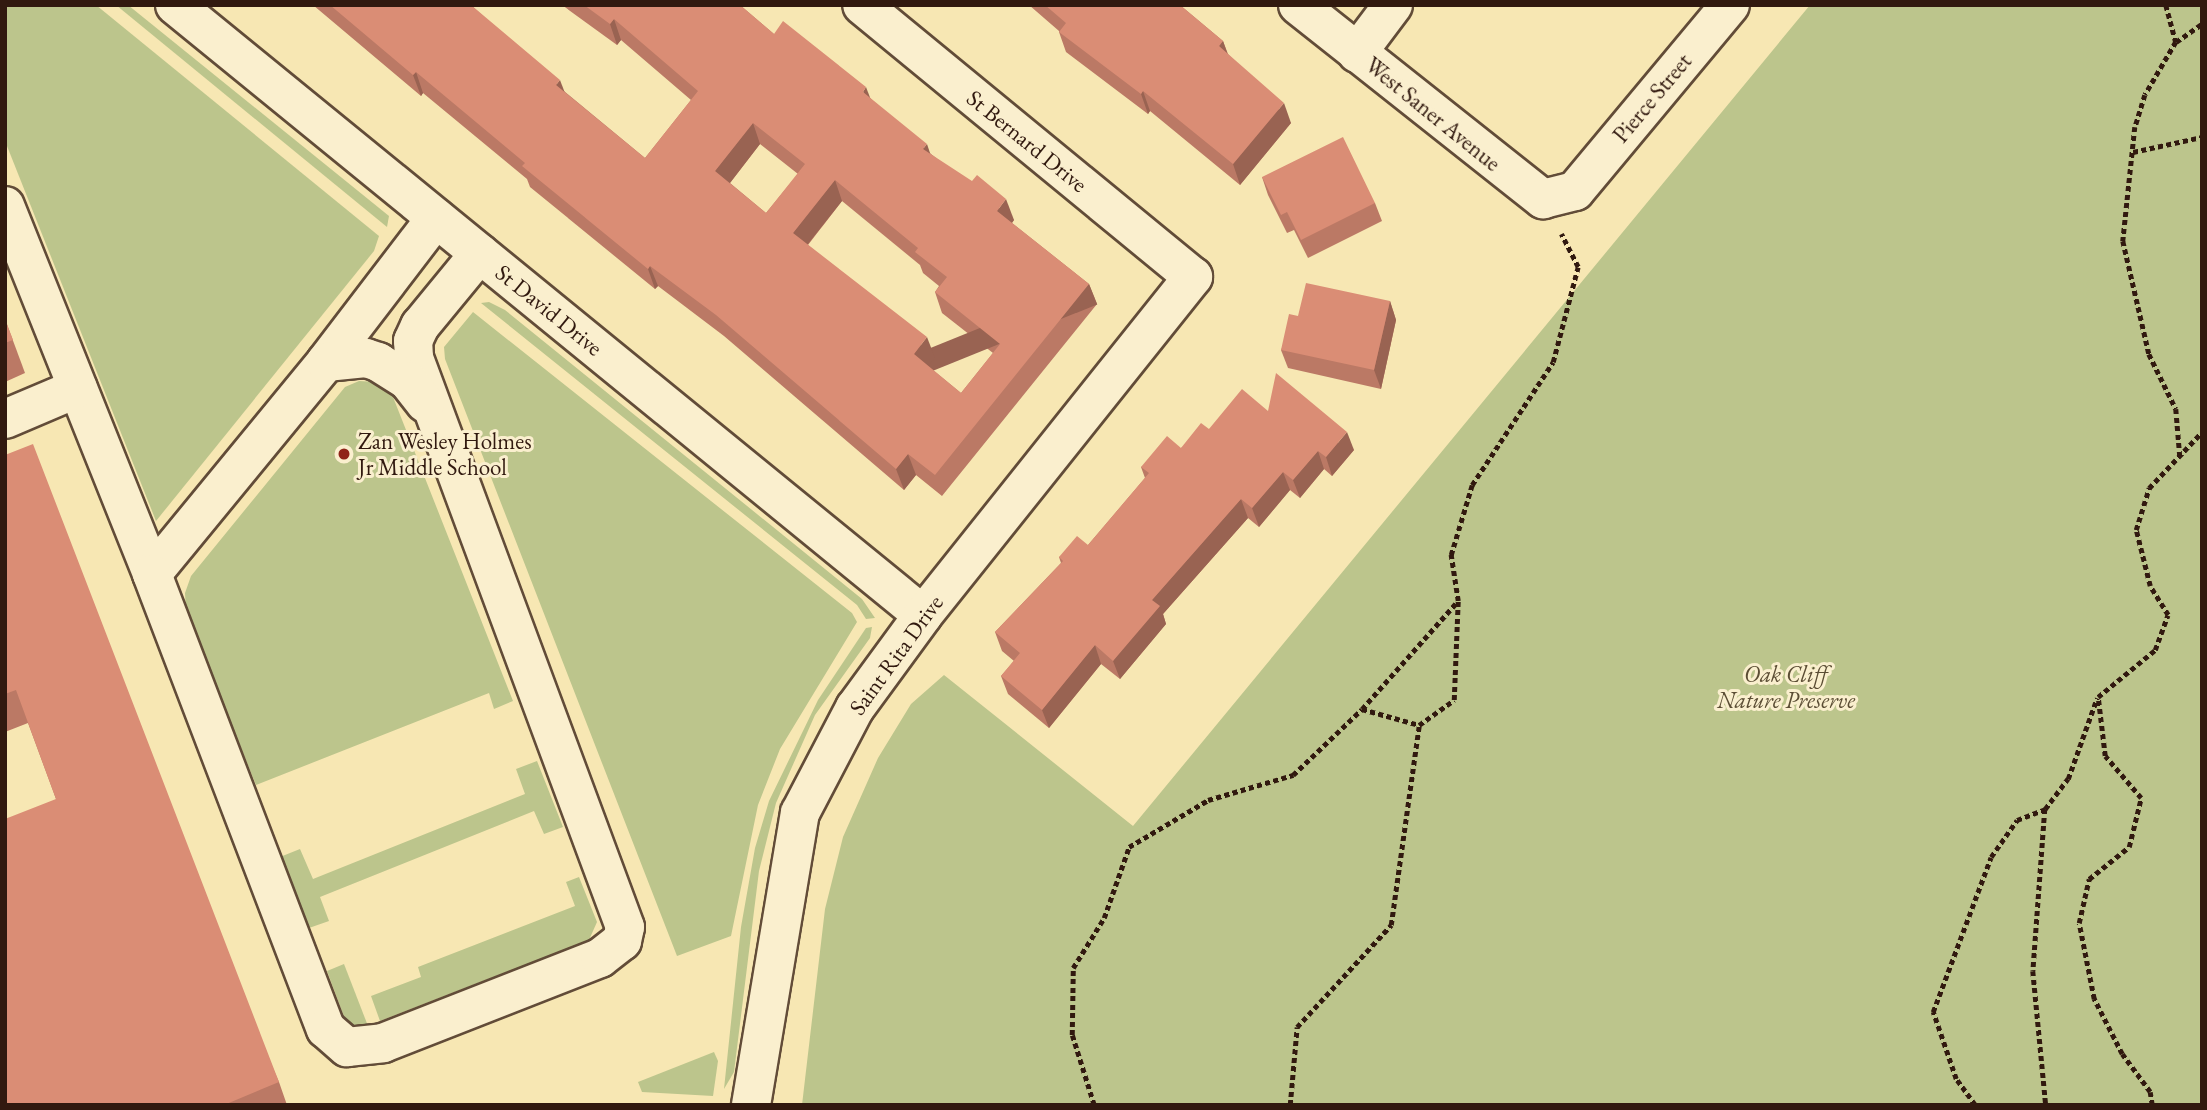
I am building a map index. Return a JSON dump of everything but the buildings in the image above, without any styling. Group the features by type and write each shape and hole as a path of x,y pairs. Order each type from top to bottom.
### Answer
{"street":[{"name":"St David Drive","path":"174,5 923,615"},
{"name":"St Bernard Drive","path":"862,5 1193,277"},
{"name":"West Saner Avenue","path":"1298,5 1357,53 1559,195"},
{"path":"1357,53 1393,5"},
{"name":"Pierce Street","path":"1559,195 1730,5"},
{"path":"5,206 152,574 326,1029 335,1040 346,1047 383,1043 614,952 622,941 623,915 432,414 413,341 480,253"},
{"path":"152,574 326,362 436,218"},
{"name":"Saint Rita Drive","path":"751,1105 800,813 855,708 923,615 1193,277"},
{"path":"326,362 366,358 378,362 408,381 432,414"},
{"path":"5,419 78,388"}],"path":[{"path":"2166,5 2176,42"},
{"path":"2180,458 2176,409 2149,354 2123,241 2133,152 2145,95 2176,42 2202,24"},
{"path":"2133,152 2202,137"},
{"path":"1290,1105 1297,1027 1391,925 1419,725 1454,700 1458,601 1451,555 1472,485 1553,362 1578,267 1559,195"},
{"path":"1975,1105 1956,1079 1933,1012 1991,857 2017,820 2045,809 2068,779 2098,697 2155,650 2164,634 2168,615 2150,586 2136,530 2149,488 2202,432"},
{"path":"1094,1105 1072,1035 1073,968 1104,918 1129,847 1208,800 1293,775 1362,709 1458,601"},
{"path":"2098,697 2105,756 2141,798 2129,847 2089,879 2079,923 2094,999 2122,1055 2150,1092 2152,1105"},
{"path":"1362,709 1419,725"},
{"path":"2045,809 2033,971 2046,1105"}],"green space":[{"path":"5,5 96,5 379,236 374,251 156,521 5,141"},
{"path":"116,5 128,5 389,216 387,227"},
{"name":"Oak Cliff Nature Preserve","path":"1810,5 2202,5 2202,1105 802,1105 825,909 843,837 878,758 911,704 944,675 1133,826"},
{"path":"489,302 505,310 862,599 875,618 866,619 857,605 481,303"},
{"path":"473,312 852,613 857,622 780,749 758,805 731,936 677,956 445,359 444,347"},
{"path":"359,381 377,382 393,397 513,701 494,709 489,693 256,785 186,612 185,593 191,576 345,387"},
{"path":"872,627 870,638 815,715 776,803 759,871 734,1072 724,1089 741,927 755,848 769,801 818,700 866,628"},
{"path":"537,761 563,827 544,834 534,811 320,897 329,921 309,928 280,857 300,849 313,879 525,794 516,769"},
{"path":"579,877 597,922 589,940 380,1021 371,996 421,977 418,967 575,906 566,882"},
{"path":"344,964 368,1026 356,1030 346,1022 327,971"},
{"path":"714,1052 718,1061 713,1096 642,1092 638,1082"}],"place":[{"name":"Zan Wesley Holmes Jr Middle School","path":"344,454"}]}
